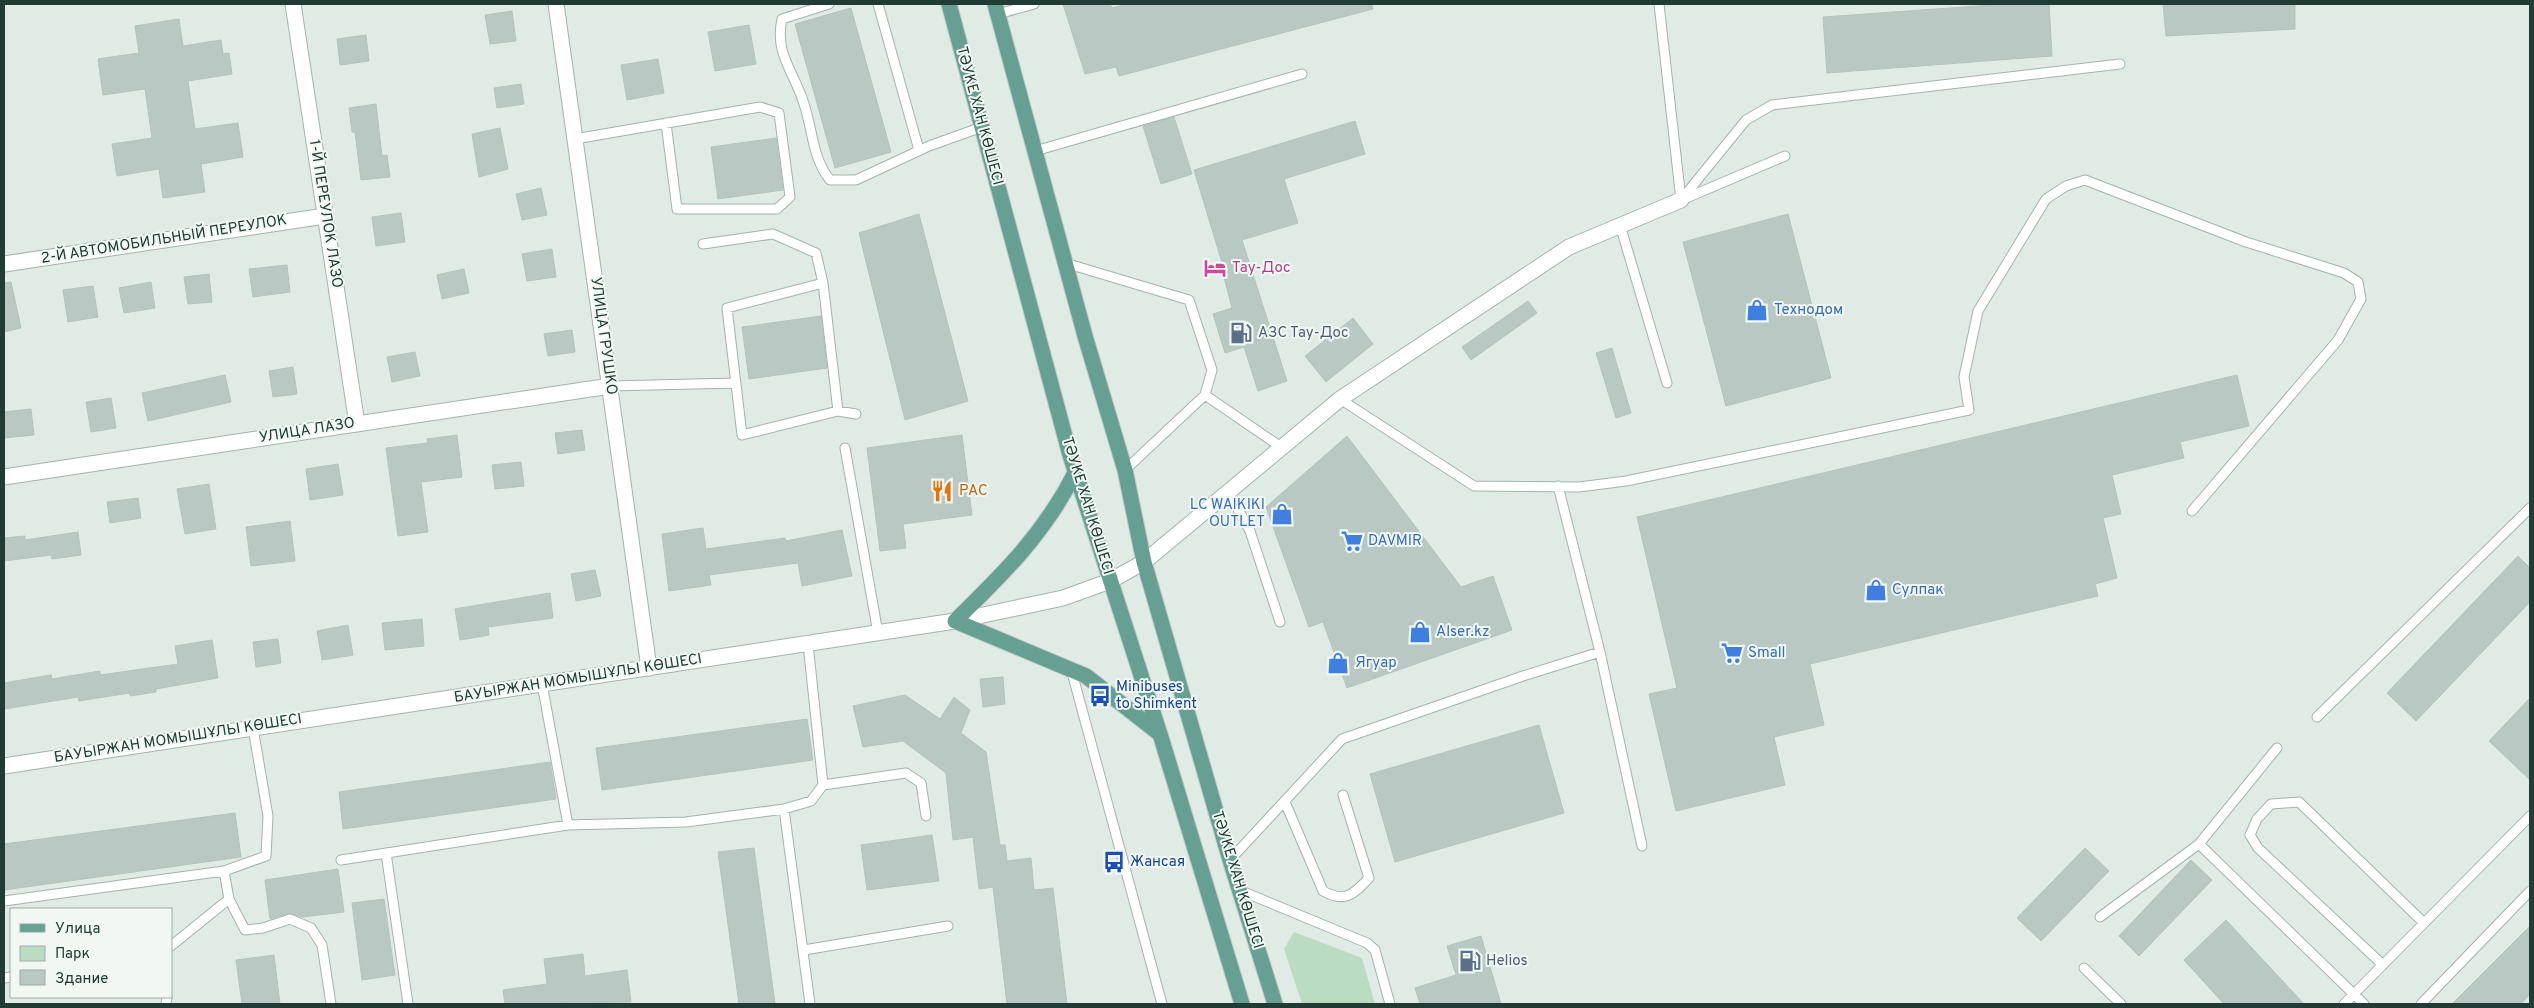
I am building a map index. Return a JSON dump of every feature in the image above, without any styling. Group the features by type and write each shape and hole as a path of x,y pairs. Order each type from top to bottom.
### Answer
{"main road":[{"name":"ТӘУКЕ ХАН КӨШЕСІ","path":"949,4 1070,454 1160,734 1242,1004"},
{"name":"ТӘУКЕ ХАН КӨШЕСІ","path":"997,9 1065,263 1125,470 1144,562 1230,860 1275,1004"},
{"path":"1076,471 1060,504 1021,556 955,621 1086,676 1160,734"}],"street":[{"name":"1-Й ПЕРЕУЛОК ЛАЗО","path":"293,4 357,424"},
{"name":"УЛИЦА ГРУШКО","path":"556,4 649,668"},
{"name":"БАУЫРЖАН МОМЫШҰЛЫ КӨШЕСІ","path":"4,766 955,621 1063,598 1110,581 1144,562 1340,398 1569,247 1681,200"},
{"name":"2-Й АВТОМОБИЛЬНЫЙ ПЕРЕУЛОК","path":"4,264 325,216"},
{"name":"УЛИЦА ЛАЗО","path":"4,477 610,386"}],"lane":[{"path":"829,4 782,19 779,32 785,63 804,102 819,167 830,180 856,180 919,150 982,127"},
{"path":"878,4 919,150"},
{"path":"997,9 1034,4"},
{"path":"1659,4 1681,200"},
{"path":"1681,200 1746,120 1772,105 2120,64"},
{"path":"1035,151 1302,74"},
{"path":"575,139 666,123 760,107 779,113 790,197 777,209 677,209 666,123"},
{"path":"1681,200 1785,156"},
{"path":"1340,398 1474,486 1579,487 1626,481 1969,410 1964,377 1978,311 2046,199 2066,186 2085,180 2246,242 2344,273 2358,282 2361,299 2338,340 2192,510"},
{"path":"1620,225 1667,383"},
{"path":"703,244 773,234 816,253 823,283 838,411"},
{"path":"1065,263 1189,300 1212,370 1205,395 1125,470"},
{"path":"823,283 727,308 742,435 838,411 856,414"},
{"path":"610,386 736,383"},
{"path":"1205,395 1280,447"},
{"path":"845,448 878,633"},
{"path":"1558,486 1600,652 1642,846"},
{"path":"1228,491 1250,531 1280,622"},
{"path":"2317,717 2530,508"},
{"path":"808,644 823,785"},
{"path":"1230,860 1342,739 1523,676 1600,652"},
{"path":"1071,669 1162,1004"},
{"path":"542,684 568,825"},
{"path":"4,901 224,871 266,856 268,816 253,728"},
{"path":"2100,917 2199,844 2277,748"},
{"path":"341,860 568,825 686,822 784,809 810,801 823,785 906,773 921,783 926,816"},
{"path":"1285,802 1323,891 1336,898 1348,896 1358,890 1369,878 1343,795"},
{"path":"2383,965 2258,848 2250,835 2257,819 2272,804 2299,802 2424,923"},
{"path":"784,809 810,1004"},
{"path":"2344,1004 2530,816"},
{"path":"2199,844 2364,1004"},
{"path":"386,853 408,1004"},
{"path":"224,871 229,899 245,930 263,928 290,919 311,928 322,945 331,1004"},
{"path":"1239,890 1367,943 1375,950 1390,1004"},
{"path":"2421,1004 2530,891"},
{"path":"172,945 229,899"},
{"path":"804,950 948,926"},
{"path":"2084,968 2122,1004"}],"green space":[{"path":"1294,932 1362,958 1375,1004 1302,1004 1284,949"}],"building":[{"path":"1063,4 1110,4 1112,8 1128,4 1372,4 1373,9 1119,76 1116,67 1085,74"},
{"path":"2006,4 2049,4 2052,56 1827,73 1823,17"},
{"path":"2163,4 2295,4 2295,29 2166,36"},
{"path":"851,8 891,152 835,168 795,24"},
{"path":"512,11 516,41 490,44 485,15"},
{"path":"179,19 183,46 221,40 223,54 229,53 232,74 188,81 195,129 238,123 243,157 201,164 205,192 163,198 159,169 117,176 112,144 152,138 145,89 103,95 98,59 139,53 135,26"},
{"path":"749,25 756,64 715,71 708,32"},
{"path":"366,35 369,61 340,65 337,39"},
{"path":"658,59 664,93 627,100 621,65"},
{"path":"521,84 524,104 497,108 494,88"},
{"path":"376,104 382,156 387,155 390,177 361,180 355,132 352,132 349,108"},
{"path":"1174,117 1192,174 1161,184 1143,126"},
{"path":"1355,121 1365,154 1284,179 1298,223 1242,240 1287,381 1258,391 1244,347 1225,353 1213,314 1232,308 1221,266 1223,266 1194,170"},
{"path":"500,128 508,169 479,177 472,134"},
{"path":"776,138 783,190 718,199 711,147"},
{"path":"541,188 547,215 522,220 516,194"},
{"path":"401,213 405,242 376,246 372,217"},
{"path":"919,214 968,401 905,420 859,233"},
{"name":"Технодом","path":"1788,214 1831,378 1726,406 1683,242"},
{"path":"552,249 556,277 527,281 522,254"},
{"path":"287,265 290,292 253,297 249,269"},
{"path":"464,269 469,293 442,299 437,275"},
{"path":"209,274 212,302 188,304 184,277"},
{"path":"11,282 21,328 4,332 4,283"},
{"path":"151,282 155,308 124,313 119,288"},
{"path":"93,286 98,317 68,322 63,290"},
{"path":"1528,301 1537,313 1471,360 1462,347"},
{"path":"821,316 827,368 749,379 742,327"},
{"path":"1353,318 1373,344 1326,382 1305,356"},
{"path":"572,330 575,352 548,356 544,334"},
{"path":"1612,348 1631,413 1616,418 1596,353"},
{"path":"415,352 420,376 392,382 387,357"},
{"path":"293,367 297,394 273,397 269,371"},
{"path":"225,375 231,402 148,421 142,393"},
{"name":"Сулпак","path":"2237,375 2249,426 2180,442 2184,458 2112,475 2121,514 2103,518 2117,578 2095,584 2098,596 1810,664 1824,725 1774,737 1785,785 1676,811 1649,694 1677,688 1637,517"},
{"path":"111,398 116,428 91,432 86,402"},
{"path":"31,409 34,435 4,438 4,412"},
{"path":"582,430 585,450 558,454 555,433"},
{"path":"457,435 462,477 421,482 428,532 398,536 386,448 428,443 427,439"},
{"path":"962,435 972,515 903,524 906,548 880,551 867,448"},
{"name":"DAVMIR","path":"1347,436 1461,587 1493,576 1512,630 1347,688 1323,622 1309,627 1266,507"},
{"path":"521,462 524,486 495,489 492,465"},
{"path":"338,464 343,495 310,500 306,469"},
{"path":"209,484 216,529 185,534 177,489"},
{"path":"138,498 141,518 110,523 107,502"},
{"path":"290,521 295,561 251,566 246,527"},
{"path":"703,528 706,549 785,538 786,541 842,530 852,576 802,586 798,563 709,575 711,585 669,591 662,534"},
{"path":"78,532 81,555 52,559 51,555 4,561 4,538 25,536 25,540"},
{"path":"2518,556 2530,568 2530,602 2416,721 2387,693"},
{"path":"595,570 601,596 576,601 571,574"},
{"path":"550,593 553,618 488,627 489,635 460,640 455,609"},
{"path":"422,619 424,646 385,650 382,623"},
{"path":"348,625 353,655 322,660 317,631"},
{"path":"278,639 281,663 256,667 253,642"},
{"path":"212,640 218,678 156,689 156,692 130,696 130,693 79,701 78,697 4,709 4,683 51,675 52,679 100,671 100,675 178,664 175,646"},
{"path":"1003,677 1005,704 983,707 980,679"},
{"path":"905,695 940,719 954,697 970,710 961,733 986,752 1000,845 1005,845 1007,861 1031,858 1034,890 1053,888 1067,1004 1007,1004 993,887 979,889 973,837 953,840 946,773 903,741 863,747 853,706"},
{"path":"2530,698 2530,780 2489,741"},
{"path":"807,719 813,760 602,790 596,748"},
{"path":"1539,725 1564,813 1395,862 1370,774"},
{"path":"550,762 556,799 343,829 339,792"},
{"path":"235,813 241,857 4,890 4,844"},
{"path":"932,835 939,881 867,890 861,845"},
{"path":"754,848 775,1004 739,1004 718,852"},
{"path":"2085,848 2109,871 2041,941 2017,918"},
{"path":"2191,860 2212,880 2139,956 2119,936"},
{"path":"338,869 344,912 302,917 289,913 270,919 265,880"},
{"path":"384,899 395,975 362,980 352,903"},
{"path":"2226,920 2304,1004 2224,1004 2184,960"},
{"path":"2530,926 2530,994 2521,1004 2452,1004"},
{"name":"Helios","path":"1481,936 1501,1004 1420,1004 1415,988 1456,975 1447,946"},
{"path":"583,954 585,976 627,970 631,1002 505,1004 503,990 547,984 544,959"},
{"path":"274,955 280,1004 242,1004 236,960"}],"place":[{"name":"Тау-Дос","path":"1215,268"},
{"name":"Технодом","path":"1757,310"},
{"name":"АЗС Тау-Дос","path":"1241,333"},
{"name":"РАС","path":"942,491"},
{"name":"LC WAIKIKI OUTLET","path":"1282,514"},
{"name":"DAVMIR","path":"1352,541"},
{"name":"Сулпак","path":"1876,590"},
{"name":"Alser.kz","path":"1420,632"},
{"name":"Small","path":"1732,653"},
{"name":"Ягуар","path":"1338,663"},
{"name":"Minibuses to Shimkent","path":"1100,696"},
{"name":"Жансая","path":"1114,862"},
{"name":"Helios","path":"1470,961"}]}
